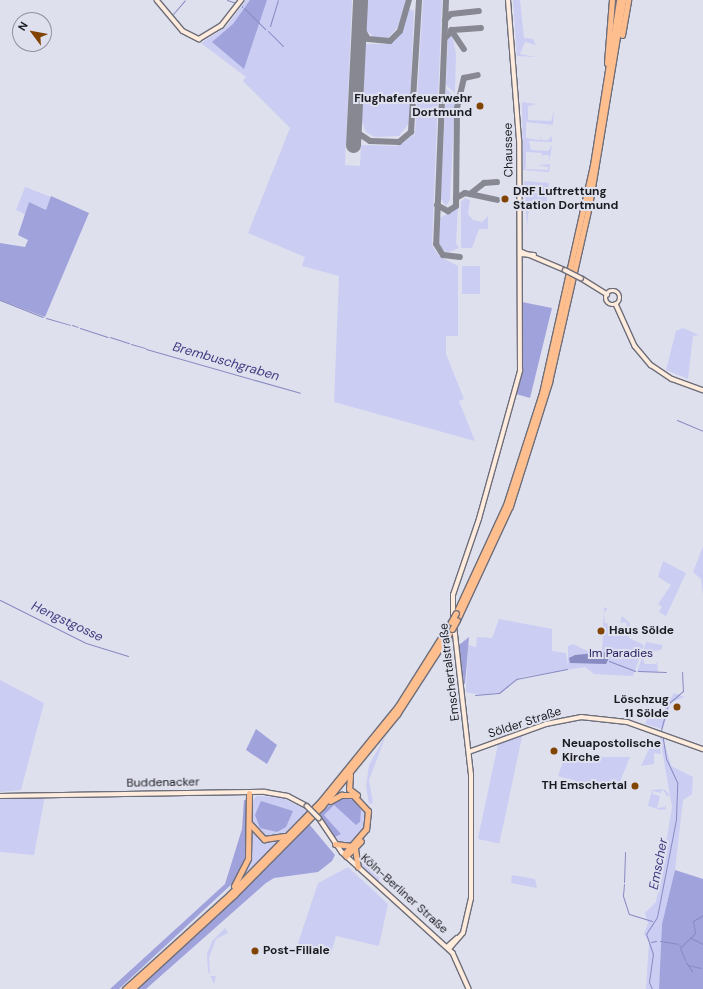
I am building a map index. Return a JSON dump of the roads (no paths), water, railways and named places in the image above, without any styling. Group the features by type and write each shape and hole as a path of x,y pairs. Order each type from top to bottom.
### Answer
{"highway":[{"path":"606,88 612,0"},
{"path":"126,989 230,894 291,832 380,730 456,613 506,504 542,392 580,231 606,88 619,0"},
{"path":"615,61 623,0"},
{"path":"132,989 234,895 322,806 351,773 408,699 457,620 501,527 540,416 580,250 615,61 628,0"},
{"path":"345,855 368,831 370,816 366,802 349,789 351,773"},
{"path":"250,792 250,820 257,835 271,840 291,832"},
{"path":"230,894 248,858 250,792"},
{"path":"322,806 346,794 365,803 368,824 354,847 358,867"},
{"path":"335,844 354,847"}],"main road":[{"path":"157,0 183,31 196,39 214,32 242,0"},
{"name":"Chaussee","path":"508,0 518,117 520,364 514,394"},
{"path":"520,253 534,255"},
{"path":"520,253 534,255 581,278 607,294"},
{"path":"520,264 529,255"},
{"path":"607,294 613,291 618,294 616,304 642,356 661,373 687,385 703,390"},
{"path":"607,294 608,302 616,304"},
{"name":"Emschertalstraße","path":"448,948 464,930 471,899 469,752 453,594 475,533 514,394"},
{"name":"Sölder Straße","path":"469,752 546,724 581,717 628,722 703,749"},
{"name":"Buddenacker","path":"0,796 250,792 284,794 307,806 319,818"},
{"name":"Köln-Berliner Straße","path":"319,818 335,844 345,855 448,948 460,964 469,989"}],"waterway":[{"path":"173,14 185,0"},
{"path":"227,0 236,3"},
{"path":"270,26 278,0"},
{"path":"244,8 265,29"},
{"path":"268,31 283,46"},
{"name":"Brembuschgraben","path":"0,300 43,317"},
{"name":"Brembuschgraben","path":"46,318 70,325"},
{"name":"Brembuschgraben","path":"72,325 78,327"},
{"name":"Brembuschgraben","path":"80,328 108,337"},
{"name":"Brembuschgraben","path":"110,337 129,343"},
{"name":"Brembuschgraben","path":"131,344 145,348"},
{"name":"Brembuschgraben","path":"146,349 300,393"},
{"path":"677,420 703,431"},
{"name":"Hengstgosse","path":"0,600 86,643 128,656"},
{"path":"609,661 635,671"},
{"path":"475,695 499,693 516,679 567,669"},
{"path":"638,671 666,672"},
{"name":"Emscher","path":"661,730 668,704 683,691 682,672"},
{"name":"Emscher","path":"652,989 649,982 653,954 646,934 657,917 676,819 677,782 666,758 663,738"},
{"path":"624,882 625,852"},
{"path":"624,884 623,896 629,914 652,921"},
{"path":"679,945 681,947 695,933 693,921 703,915"},
{"path":"691,938 703,944"},
{"path":"651,942 656,941"},
{"path":"660,941 678,944"},
{"path":"680,948 685,960"},
{"path":"686,962 692,971"},
{"path":"688,965 701,968"}],"place":[{"name":"Flughafenfeuerwehr Dortmund","path":"480,106"},
{"name":"DRF Luftrettung Station Dortmund","path":"505,199"},
{"name":"Haus Sölde","path":"601,631"},
{"name":"Löschzug 11 Sölde","path":"677,707"},
{"name":"Neuapostolische Kirche","path":"554,751"},
{"name":"TH Emschertal","path":"635,786"},
{"name":"Post-Filiale","path":"255,951"}],"park label":[{"name":"Im Paradies","path":"621,654"}]}
